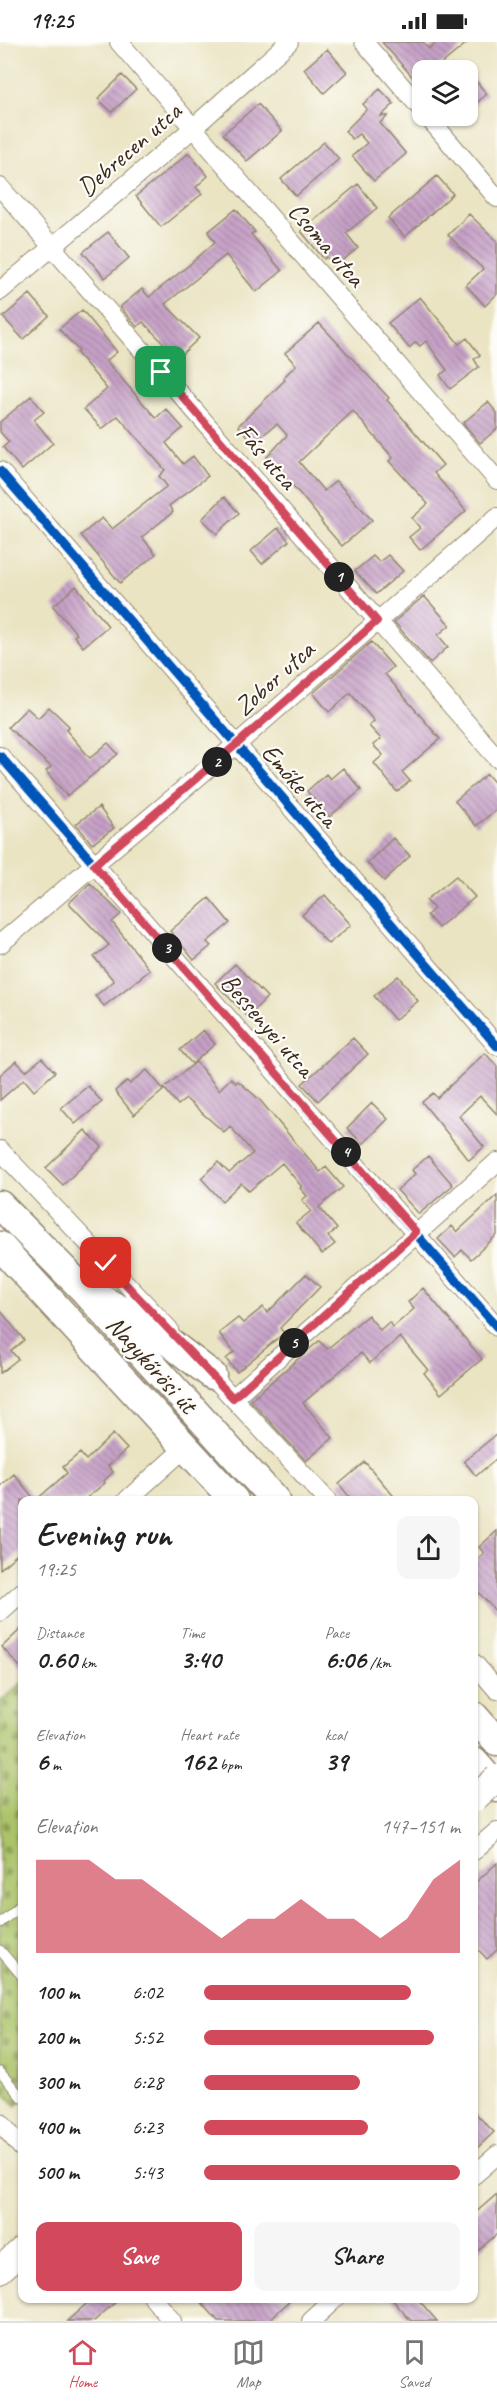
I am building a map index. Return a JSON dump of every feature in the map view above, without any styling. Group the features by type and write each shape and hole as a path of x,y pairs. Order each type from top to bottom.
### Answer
{"main road":[{"name":"Nagykőrösi út","path":"0,1205 85,1291 271,1496"},
{"name":"Nagykőrösi út","path":"0,1246 230,1496"},
{"path":"85,1291 125,1311 212,1375"},
{"path":"478,1721 497,1742"},
{"path":"478,1767 497,1788"}],"street":[{"name":"Csoma utca","path":"119,42 497,480"},
{"name":"Debrecen utca","path":"0,291 193,128 290,42"},
{"path":"364,42 412,98"},
{"path":"436,126 497,198"},
{"name":"Fás utca","path":"0,187 497,758"},
{"name":"Emőke utca","path":"0,471 497,1046"},
{"name":"Zobor utca","path":"0,944 237,744 497,517"},
{"name":"Bessenyei utca","path":"0,756 497,1327"},
{"name":"Nagykőrösi út","path":"0,1150 323,1496"},
{"path":"233,1398 497,1162"},
{"path":"131,1496 186,1447"},
{"path":"0,1612 18,1596"},
{"path":"478,1668 497,1690"},
{"path":"478,1795 497,1778"},
{"path":"478,1848 497,1831"},
{"path":"0,2122 18,2143"},
{"path":"478,2172 497,2155"},
{"path":"0,2270 18,2254"},
{"path":"157,2303 172,2321"},
{"path":"311,2321 331,2303"}],"lane":[{"path":"0,1923 18,1907"},
{"path":"0,1950 18,1971"},
{"path":"0,2072 18,2093"}],"green space":[{"path":"18,1686 18,2104 16,2106 0,2088 0,1702"}],"building":[{"path":"382,42 423,42 429,49 437,42 468,42 446,60 412,60 412,76"},
{"path":"327,49 347,72 324,93 304,69"},
{"path":"122,75 136,89 112,112 98,99"},
{"path":"478,84 487,94 478,102"},
{"path":"380,89 394,104 381,116 388,116 380,123 406,154 374,181 352,156 367,143 359,134 352,139 345,131 367,109 363,104"},
{"path":"258,104 282,131 247,161 223,134"},
{"path":"324,142 339,159 296,196 281,179"},
{"path":"189,153 208,176 196,187 202,194 161,227 136,196"},
{"path":"437,176 453,194 405,237 388,218"},
{"path":"358,184 377,208 346,233 358,248 335,267 327,257 324,259 301,231"},
{"path":"236,209 255,232 251,234 282,271 256,292 226,255 165,304 199,338 178,358 143,322 137,327 120,307 142,289 149,297 188,266 215,242 208,232"},
{"path":"469,214 497,241 497,294 485,306 466,285 483,269 448,235"},
{"path":"108,232 129,258 105,278 83,252"},
{"path":"30,294 49,316 23,339 3,317"},
{"path":"420,297 459,344 467,338 480,355 474,359 479,367 450,389 440,375 447,370 426,341 420,346 416,342 409,348 388,323"},
{"path":"82,310 117,352 106,361 156,418 166,409 183,428 166,443 183,464 193,456 208,476 169,506 173,512 142,537 156,554 120,583 81,535 102,518 112,529 167,486 159,476 165,470 118,416 102,429 84,409 107,389 77,353 79,351 59,329"},
{"path":"319,323 389,398 387,400 443,465 434,473 466,511 420,550 409,537 420,528 412,518 428,504 389,461 393,458 353,411 299,462 324,491 336,481 372,520 342,546 267,457 287,435 277,424 254,442 238,426 285,380 283,378 296,365 285,353"},
{"path":"31,396 44,412 34,420 53,443 22,470 3,447 9,442 0,432 0,422"},
{"path":"488,402 497,413 497,429 480,443 463,423"},
{"path":"224,497 239,513 217,534 202,519"},
{"path":"278,528 289,541 262,564 251,551"},
{"path":"388,555 403,571 376,594 355,571 373,556 379,562"},
{"path":"76,586 108,626 83,647 74,636 77,634 53,606"},
{"path":"424,596 450,625 438,635 448,647 430,663 394,622"},
{"path":"371,642 393,667 385,674 440,739 402,772 410,781 397,792 374,763 383,755 373,745 381,739 369,726 374,721 350,693 329,712 313,693"},
{"path":"49,707 69,726 66,730 90,758 108,743 118,754 67,796 46,771 51,767 8,727 27,708 38,718"},
{"path":"343,768 361,790 329,817 307,791 326,774 330,779"},
{"path":"487,774 497,786 497,809 476,826 455,801"},
{"path":"99,807 114,828 92,844 76,824"},
{"path":"393,838 410,856 384,881 367,863"},
{"path":"456,876 475,897 438,928 427,915 434,909 426,900"},
{"path":"90,883 121,914 112,922 150,970 104,1006 95,996 114,981 94,957 109,945 69,903"},
{"path":"325,895 351,925 328,944 302,915"},
{"path":"209,898 230,923 207,942 211,946 194,960 170,931"},
{"path":"235,964 267,997 248,1017 215,983"},
{"path":"398,976 418,1001 395,1020 374,996"},
{"path":"203,1030 215,1044 192,1064 180,1050"},
{"path":"353,1038 368,1054 318,1101 302,1084"},
{"path":"485,1053 497,1066 497,1114 480,1096 459,1116 484,1147 469,1160 422,1102 433,1093 437,1098"},
{"path":"42,1058 55,1072 34,1091 24,1079 0,1100 0,1075 16,1061 26,1071"},
{"path":"196,1062 219,1090 231,1078 236,1083 238,1081 259,1099 320,1172 326,1167 343,1187 319,1207 337,1229 328,1236 335,1244 322,1254 296,1223 311,1211 302,1200 307,1196 300,1188 302,1187 282,1163 249,1191 241,1183 222,1201 201,1178 218,1162 229,1173 253,1153 230,1126 224,1132 186,1099 178,1105 164,1088"},
{"path":"147,1070 164,1090 134,1115 115,1091 127,1081 130,1084"},
{"path":"88,1086 102,1102 75,1124 61,1108"},
{"path":"372,1103 388,1119 363,1144 347,1128"},
{"path":"85,1130 102,1147 63,1185 46,1168"},
{"path":"428,1156 453,1185 419,1214 397,1190 415,1174 412,1170"},
{"path":"497,1195 497,1235 471,1259 462,1250 455,1257 438,1239 452,1226 457,1232"},
{"path":"306,1274 320,1287 280,1328 284,1333 237,1372 226,1359 234,1352 219,1333 238,1318 243,1323 263,1307 267,1313"},
{"path":"423,1288 482,1359 441,1394 424,1373 428,1370 400,1337 370,1363 361,1353 303,1403 333,1438 306,1461 250,1400 319,1341 327,1349 368,1315 380,1330 389,1322 393,1327 414,1309 408,1302"},
{"path":"0,1310 24,1340 11,1351 18,1359 0,1373"},
{"path":"113,1434 127,1449 108,1466 113,1472 104,1481 105,1483 89,1496 41,1496 67,1473 63,1467 80,1453 86,1460"},
{"path":"497,1434 497,1458 476,1476 464,1461"},
{"path":"365,1462 394,1496 349,1496 339,1484"},
{"path":"14,1474 32,1496 18,1496 18,1553 0,1569 0,1486"},
{"path":"497,1531 497,1613 478,1592 478,1558 484,1553 479,1547"},
{"path":"18,1632 18,1665 2,1647"},
{"path":"497,1863 497,1950 487,1959 478,1949 478,1880"},
{"path":"478,2116 494,2132 478,2147"},
{"path":"497,2194 497,2234 478,2251 478,2211"},
{"path":"87,2303 114,2303 94,2321 67,2321"},
{"path":"202,2303 288,2303 268,2321 218,2321"},
{"path":"395,2303 421,2303 437,2321 411,2321"}],"cycle path":[{"path":"0,471 497,1046"},
{"path":"0,756 497,1327"}],"route":[{"path":"106,1263 233,1398 416,1232 94,865 377,621 161,372"}]}
